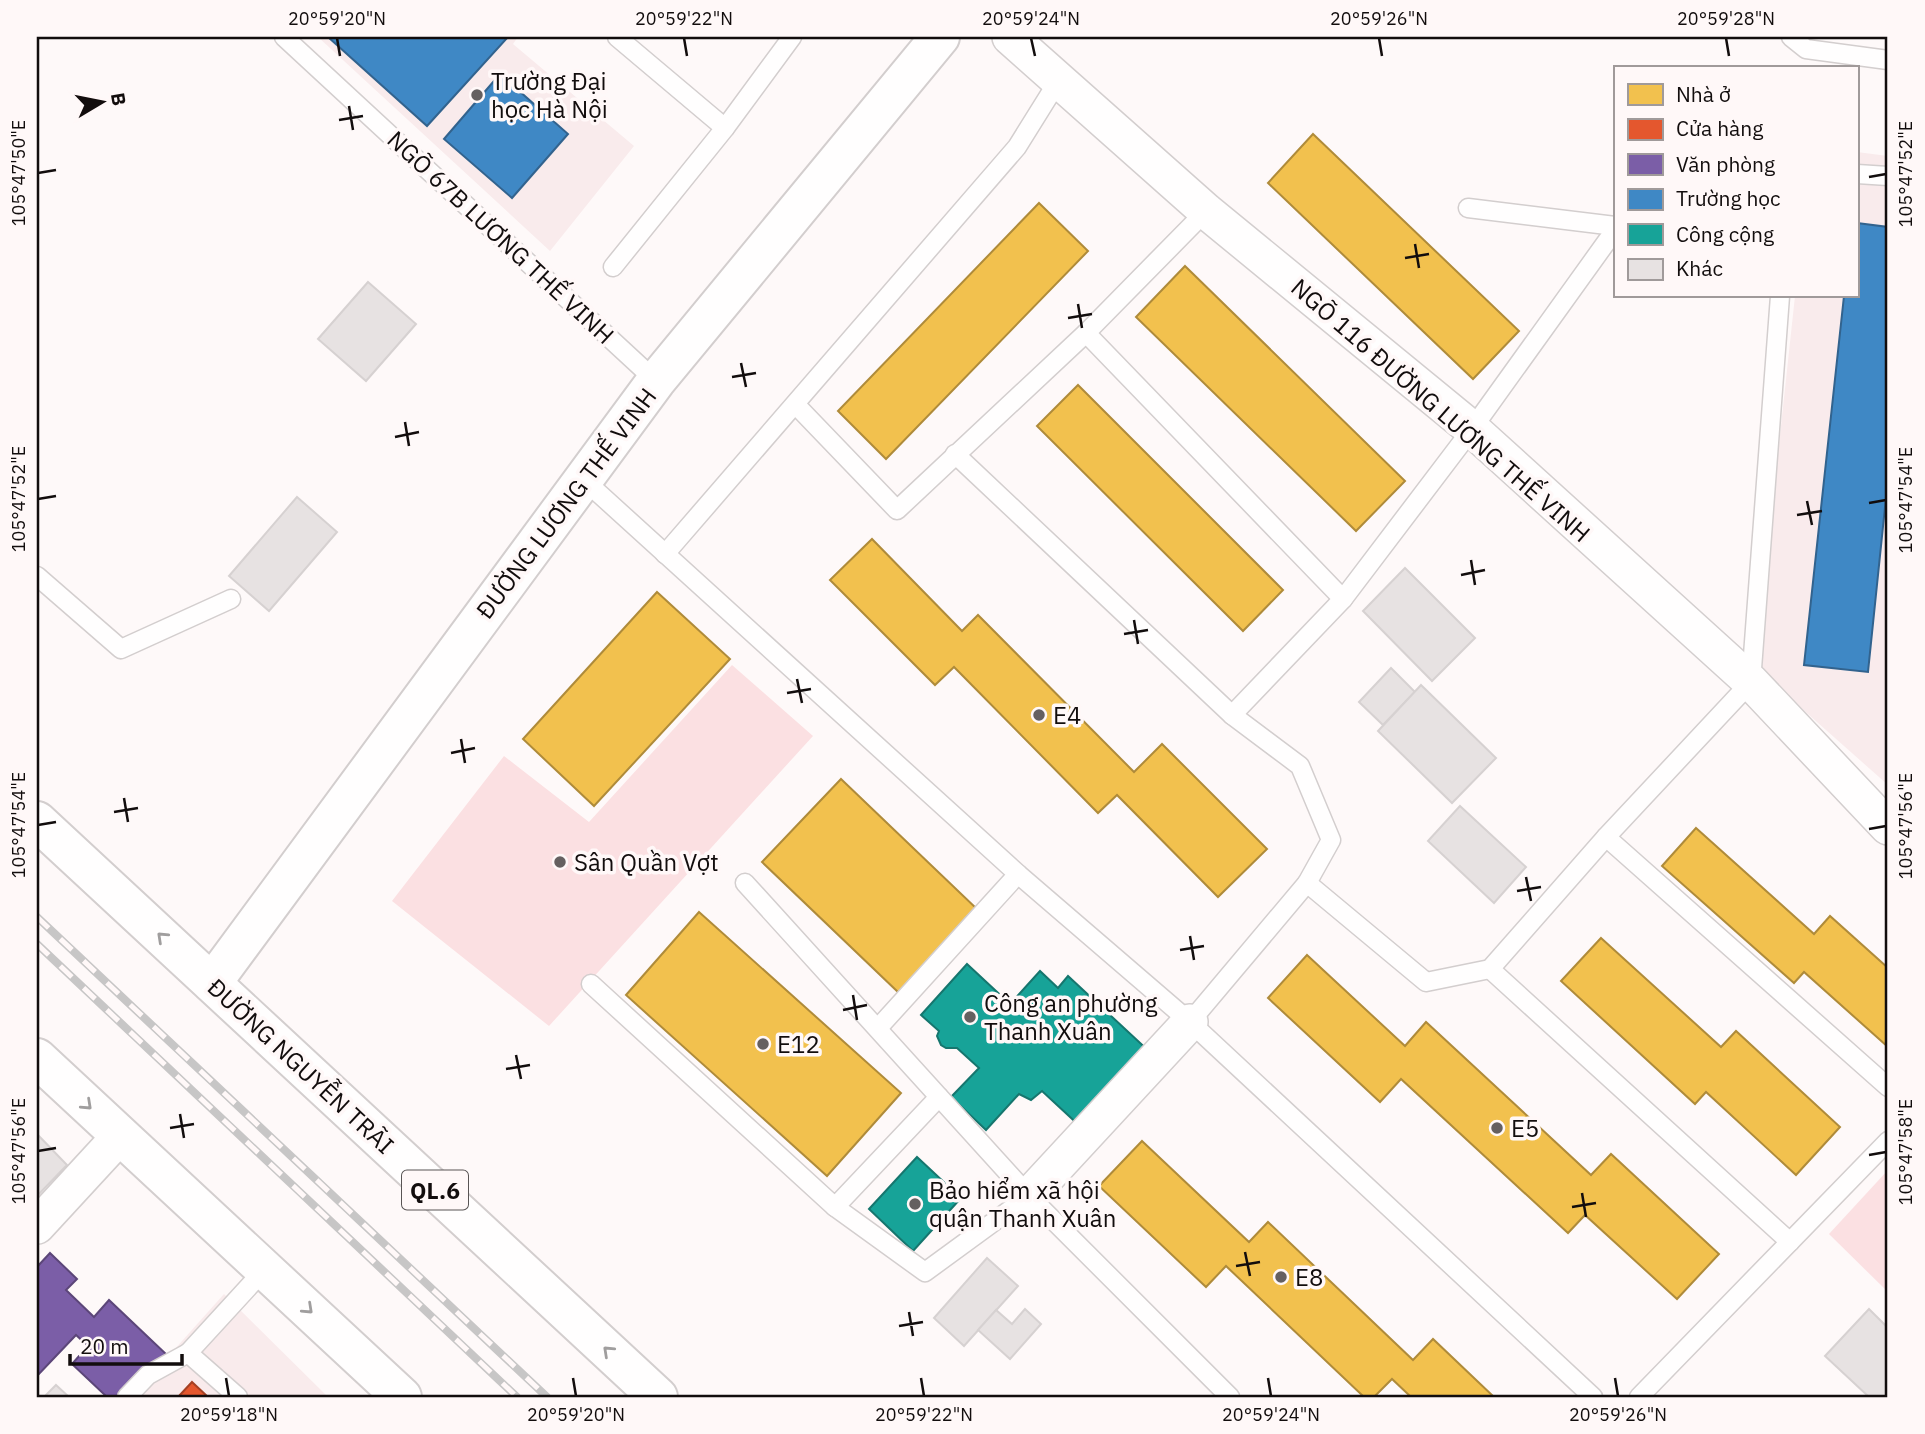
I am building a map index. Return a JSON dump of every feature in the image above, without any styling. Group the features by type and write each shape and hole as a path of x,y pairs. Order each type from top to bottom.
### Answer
{"main road":[{"name":"ĐƯỜNG LƯƠNG THẾ VINH","path":"212,983 656,381 940,37"},
{"name":"ĐƯỜNG NGUYỄN TRÃI","path":"37,821 658,1397"},
{"path":"37,1058 402,1397"}],"street":[{"name":"NGÕ 116 ĐƯỜNG LƯƠNG THẾ VINH","path":"1010,37 1060,78 1206,211 1472,429 1751,682 1888,827"},
{"path":"1029,1196 1190,1022"},
{"path":"37,1226 120,1136"}],"lane":[{"name":"NGÕ 67B LƯƠNG THẾ VINH","path":"284,37 656,381"},
{"path":"617,37 725,128"},
{"path":"612,267 725,128 792,37"},
{"path":"1791,37 1806,49 1888,60"},
{"path":"665,554 1017,147 1060,78"},
{"path":"1858,174 1888,176"},
{"path":"1468,208 1614,228"},
{"path":"796,405 897,510 1086,333 1206,211"},
{"path":"1232,715 1343,599 1472,429 1614,229"},
{"path":"1307,883 1426,982 1490,969 1606,837 1751,682 1780,298"},
{"path":"1086,333 1343,599"},
{"path":"955,454 1232,715 1300,766 1331,840 1307,883 1190,1022"},
{"path":"583,479 1017,874 1190,1022 1594,1397"},
{"path":"37,576 121,649 231,599"},
{"path":"1606,837 1888,1087"},
{"path":"879,1027 1017,874"},
{"path":"745,883 879,1027 1029,1196 1230,1397"},
{"path":"1490,969 1790,1242"},
{"path":"591,984 835,1206 925,1272 1029,1196"},
{"path":"835,1206 939,1097"},
{"path":"1639,1397 1888,1141"},
{"path":"127,1397 148,1374 188,1353 265,1269"},
{"path":"188,1353 238,1397"}],"shaded area":[{"name":"Trường Đại học Hà Nội","path":"318,37 518,37 513,44 634,146 550,251"},
{"path":"1858,152 1888,156 1888,785 1755,667 1795,298 1858,298"},
{"name":"Sân Quần Vợt","path":"732,665 813,736 549,1026 392,901 504,756 589,822"},
{"path":"1888,1170 1888,1292 1829,1234"},
{"path":"224,1294 328,1397 132,1397"}],"building: Nhà ở":[{"path":"1313,134 1519,331 1473,379 1268,183"},
{"path":"1039,203 1088,251 886,459 838,411"},
{"path":"1185,266 1405,481 1356,531 1136,317"},
{"path":"1078,385 1283,590 1243,631 1037,426"},
{"name":"E4","path":"872,539 962,631 978,615 1134,772 1162,744 1267,849 1218,897 1117,795 1098,813 954,667 935,685 830,580"},
{"path":"657,592 730,659 594,806 523,739"},
{"path":"841,779 978,910 899,993 762,862"},
{"path":"1696,828 1814,934 1830,916 1888,968 1888,1047 1804,972 1794,983 1662,866"},
{"name":"E12","path":"699,912 901,1093 827,1176 626,995"},
{"path":"1601,938 1721,1047 1736,1031 1840,1127 1796,1175 1706,1092 1695,1104 1561,981"},
{"name":"E5","path":"1307,955 1405,1046 1426,1022 1591,1175 1611,1154 1719,1254 1677,1299 1585,1215 1568,1233 1401,1079 1380,1102 1268,998"},
{"name":"E8","path":"1142,1141 1249,1242 1268,1222 1413,1360 1433,1339 1494,1397 1411,1397 1392,1379 1374,1397 1364,1397 1226,1266 1206,1287 1099,1186"}],"building: Cửa hàng":[{"path":"192,1382 208,1397 178,1397"}],"building: Văn phòng":[{"path":"50,1253 77,1279 66,1290 94,1317 109,1300 167,1355 127,1397 107,1397 72,1364 88,1346 76,1335 37,1376 37,1267"}],"building: Trường học":[{"path":"328,37 508,37 427,126"},
{"path":"500,74 568,134 512,198 444,139"},
{"path":"1858,223 1888,227 1888,478 1868,672 1804,665 1844,298 1858,298"}],"building: Công cộng":[{"path":"967,964 1010,1004 1040,971 1058,988 1068,976 1152,1054 1083,1129 1042,1091 1031,1100 1019,1094 986,1130 951,1097 979,1068 957,1048 941,1045 937,1036 939,1031 921,1015"},
{"name":"Bảo hiểm xã hội quận Thanh Xuân","path":"917,1157 961,1198 913,1251 869,1209"}],"building: Khác":[{"path":"368,282 416,324 366,381 318,339"},
{"path":"297,497 337,532 269,611 229,576"},
{"path":"1405,568 1475,638 1432,681 1363,611"},
{"path":"1391,668 1415,692 1383,725 1359,702"},
{"path":"1421,685 1496,758 1452,803 1378,731"},
{"path":"1460,806 1526,867 1494,903 1428,841"},
{"path":"37,1134 67,1165 37,1196"},
{"path":"987,1258 1018,1286 964,1346 934,1318"},
{"path":"1025,1309 1041,1324 1010,1359 978,1330 996,1310 1012,1324"},
{"path":"1869,1309 1888,1328 1888,1397 1869,1397 1825,1356"},
{"path":"56,1385 69,1397 44,1397"}],"railway":[{"path":"37,917 547,1397"},
{"path":"37,944 517,1397"}],"place":[{"name":"Trường Đại học Hà Nội","path":"477,95"},
{"name":"E4","path":"1039,715"},
{"name":"Sân Quần Vợt","path":"560,862"},
{"name":"Công an phường Thanh Xuân","path":"970,1017"},
{"name":"E12","path":"763,1044"},
{"name":"E5","path":"1497,1128"},
{"name":"Bảo hiểm xã hội quận Thanh Xuân","path":"915,1204"},
{"name":"E8","path":"1281,1277"}]}
